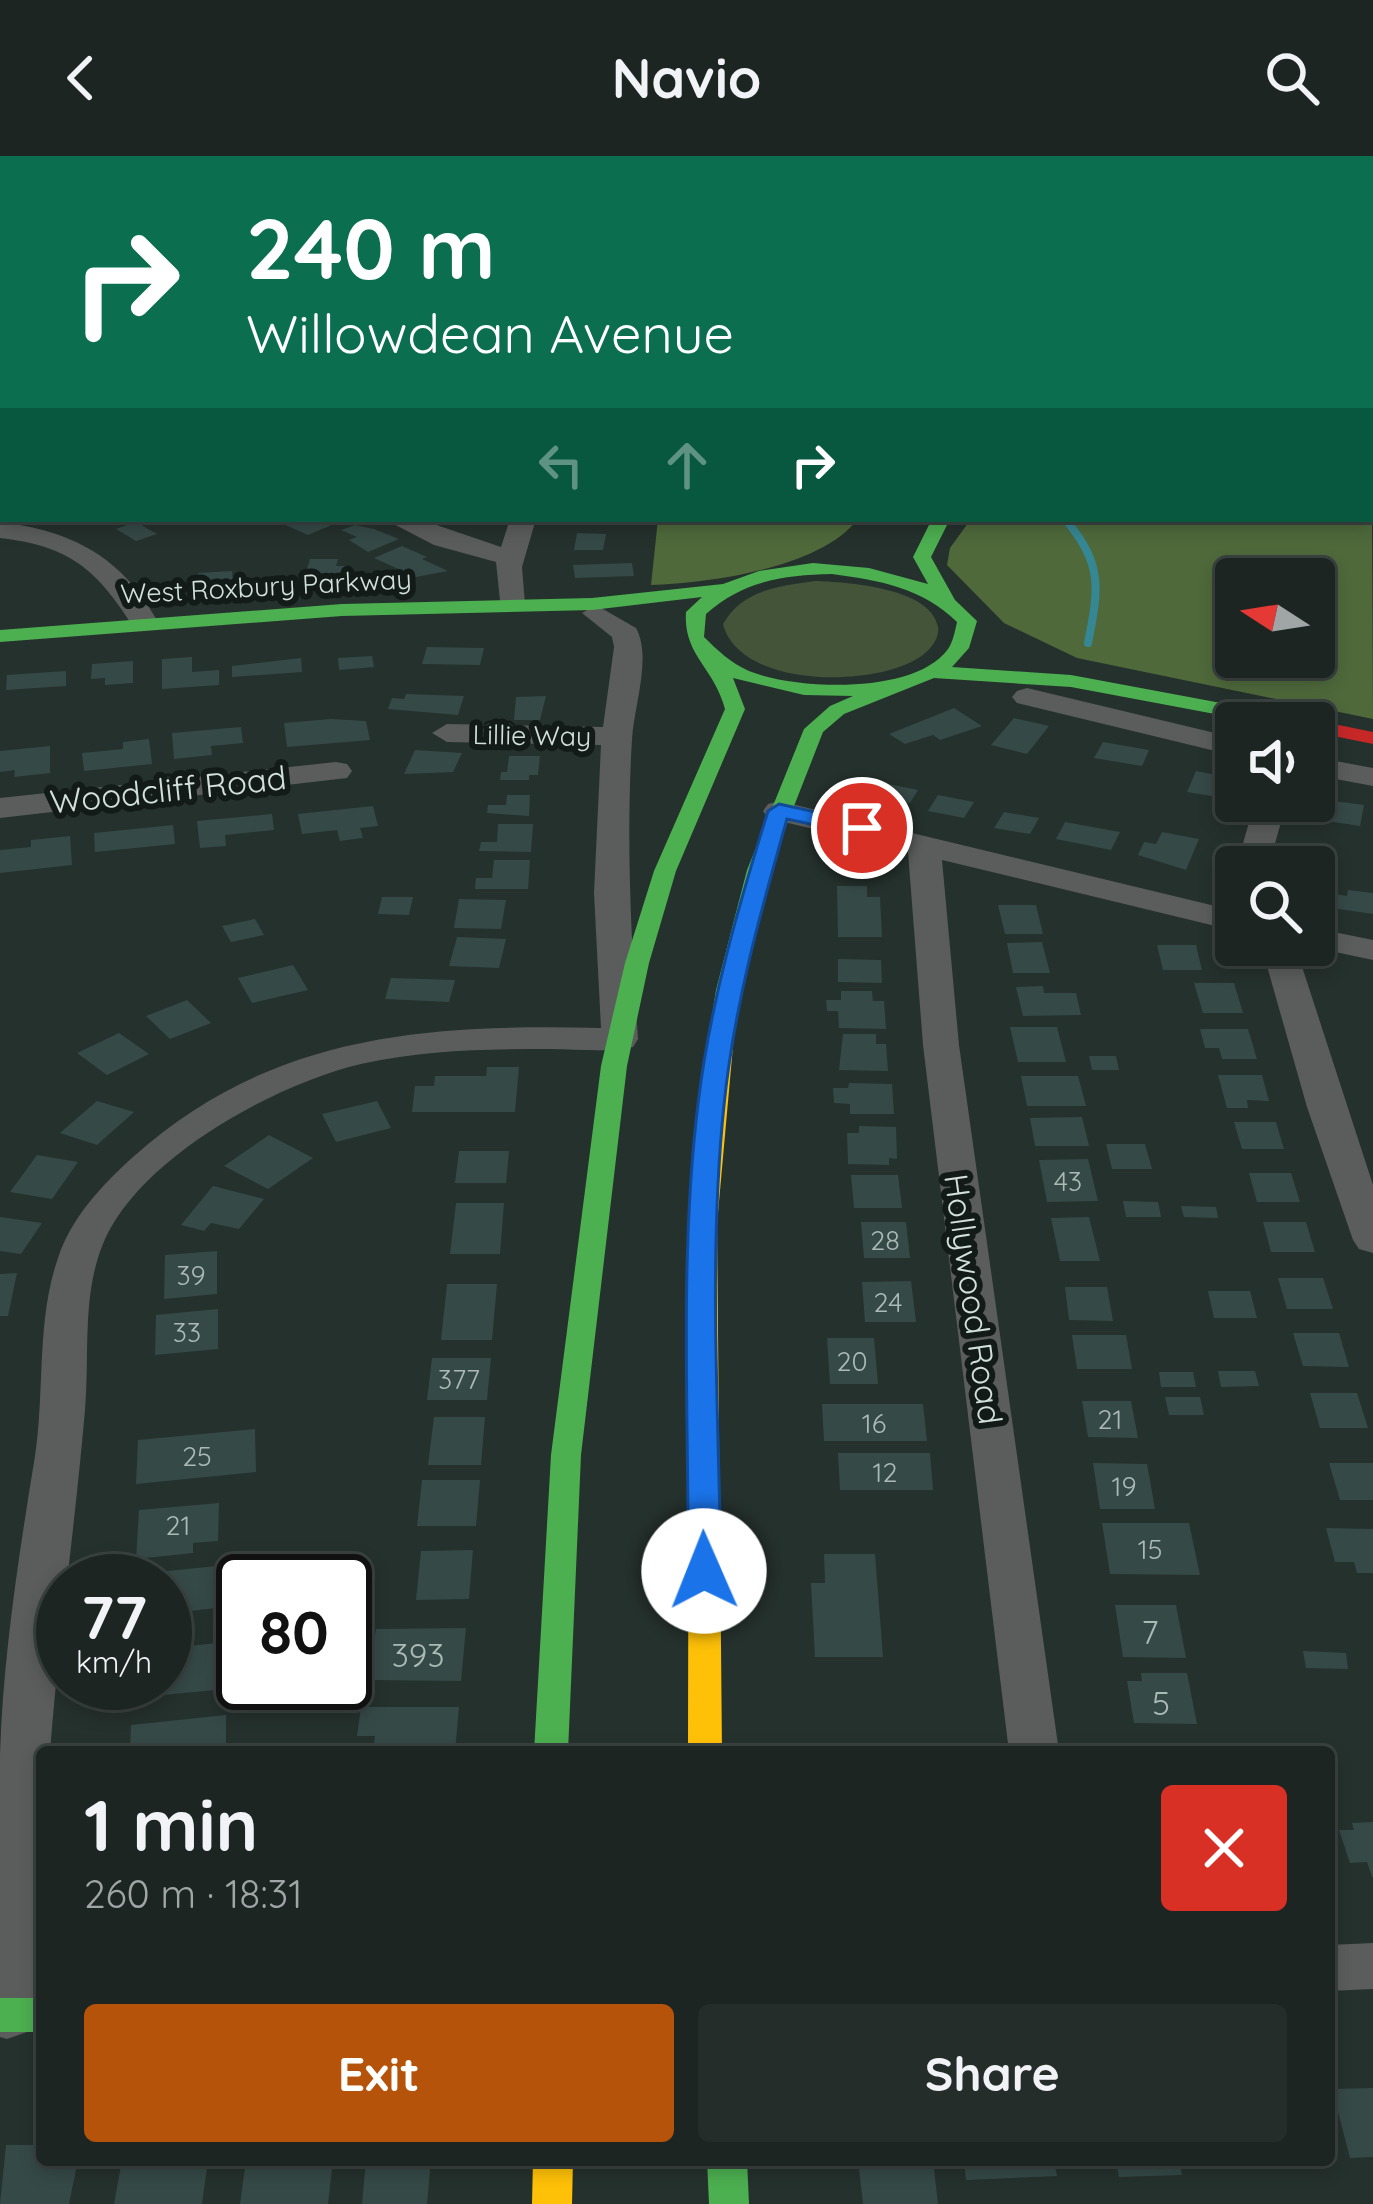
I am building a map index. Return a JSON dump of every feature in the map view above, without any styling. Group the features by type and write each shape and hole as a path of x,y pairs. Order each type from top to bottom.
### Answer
{"main road":[{"path":"705,1746 702,1264 709,1122 741,929 779,811 821,720 931,672 960,650 975,631 946,600 922,557 923,546 939,522"},
{"path":"760,575 814,560 851,541"},
{"path":"760,575 802,569 862,571 916,584 946,600"},
{"name":"West Roxbury Parkway","path":"0,636 144,622 620,602 722,589 760,575"},
{"path":"551,1746 574,1363 620,1039 665,872 735,709 730,690 692,625 696,612 722,589"},
{"name":"West Roxbury Parkway","path":"524,604 596,613 703,650 737,673 790,687 851,690 896,684"},
{"path":"1012,649 1099,681"},
{"path":"931,672 1026,673 1099,681 1215,706"},
{"path":"1335,731 1373,738"},
{"path":"552,2204 553,2166"},
{"path":"727,2166 729,2204"}],"street":[{"path":"404,522 510,558"},
{"path":"522,522 510,558 524,604"},
{"path":"0,530 44,535 89,553 118,580 144,622"},
{"path":"16,2015 43,1564 64,1403 68,1298 86,1237 158,1152 240,1095 308,1067 376,1049 453,1037 620,1039 611,893 626,634 596,613"},
{"path":"1027,697 1215,742"},
{"name":"Lillie Way","path":"447,734 617,736"},
{"path":"1335,770 1373,777"},
{"name":"Woodcliff Road","path":"0,808 336,771"},
{"path":"779,811 1215,916"},
{"name":"Hollywood Road","path":"924,844 946,1086 1033,1746"},
{"path":"1335,942 1373,950"},
{"path":"1284,966 1326,1107 1373,1240"},
{"path":"1335,1968 1373,1966"}],"green space":[{"path":"658,522 855,522 818,550 763,570 651,585"},
{"path":"969,522 1372,522 1373,719 1335,711 1335,702 1291,702 1077,658 1004,623 947,565 950,548"},
{"path":"815,581 865,585 904,595 932,614 938,627 936,640 923,654 899,667 842,677 780,671 754,661 734,645 723,624 740,604 775,588"}],"building":[{"path":"136,522 157,534 136,541 116,529"},
{"path":"279,522 334,524 308,535"},
{"path":"355,525 399,539 368,552 349,540 357,537 341,530"},
{"path":"577,533 606,534 603,550 574,550"},
{"path":"402,546 448,571 416,577 374,558"},
{"path":"310,559 338,559 336,566 346,566 345,570 338,575 306,572"},
{"path":"632,563 634,576 575,578 573,565"},
{"path":"232,571 233,581 199,583 198,573"},
{"path":"427,647 484,648 480,665 422,664"},
{"path":"372,656 374,667 339,670 338,658"},
{"path":"192,657 192,672 219,670 219,685 162,689 162,659"},
{"path":"301,658 302,672 232,677 232,666"},
{"path":"133,661 133,683 105,685 105,678 91,679 92,664"},
{"path":"66,671 66,686 6,690 7,675"},
{"path":"406,694 464,696 458,715 388,709 392,698 404,699"},
{"path":"546,696 540,720 514,720 516,697"},
{"path":"954,708 982,726 940,740 933,735 905,744 889,734"},
{"path":"1014,718 1049,726 1027,754 991,745"},
{"path":"366,721 370,740 287,747 284,723"},
{"path":"241,727 243,743 211,746 212,755 174,759 172,733"},
{"path":"149,739 152,764 84,771 82,753 123,749 123,742"},
{"path":"1103,742 1149,750 1142,766 1094,758"},
{"path":"50,746 50,773 14,777 15,770 0,772 0,751"},
{"path":"415,750 462,753 453,772 404,774"},
{"path":"509,756 540,756 538,775 529,775 529,780 500,780 501,772 507,772"},
{"path":"1196,771 1215,775 1215,797 1187,792"},
{"path":"884,783 918,790 910,803 875,797"},
{"path":"507,795 530,795 529,816 487,813 488,805 506,805"},
{"path":"938,795 974,802 964,818 928,811"},
{"path":"1335,801 1364,805 1360,826 1334,822"},
{"path":"373,806 378,826 360,828 363,838 340,841 337,830 302,834 298,814"},
{"path":"1004,812 1039,818 1030,834 994,828"},
{"path":"272,814 274,830 225,835 226,846 200,848 197,821"},
{"path":"1065,822 1120,832 1111,850 1056,839"},
{"path":"498,824 533,824 531,852 479,851 481,842 497,842"},
{"path":"173,825 175,844 95,852 94,833"},
{"path":"1162,832 1199,839 1186,870 1138,855 1144,842 1156,844"},
{"path":"70,836 72,865 0,873 0,850 31,847 31,840"},
{"path":"494,860 530,860 528,889 475,889 476,878 492,878"},
{"path":"837,886 867,886 867,897 880,897 882,937 838,937"},
{"path":"1348,890 1373,893 1373,914 1335,908 1335,894 1347,896"},
{"path":"382,897 413,897 409,915 378,914"},
{"path":"459,899 506,900 501,929 454,928"},
{"path":"998,905 1036,905 1043,934 1005,934"},
{"path":"255,919 264,935 231,942 222,926"},
{"path":"457,937 506,939 499,968 449,966"},
{"path":"1042,942 1050,973 1013,973 1007,943"},
{"path":"1157,945 1196,945 1202,970 1163,970"},
{"path":"838,959 881,960 882,983 838,982"},
{"path":"293,965 308,990 252,1003 238,978"},
{"path":"391,978 455,980 449,1002 385,999"},
{"path":"1194,983 1234,983 1243,1013 1203,1013"},
{"path":"1043,986 1044,993 1076,993 1081,1015 1023,1016 1016,987"},
{"path":"841,991 872,991 873,1001 884,1001 886,1029 839,1028 838,1011 827,1011 826,1000 841,1000"},
{"path":"187,1000 211,1023 170,1039 146,1016"},
{"path":"1010,1027 1057,1027 1066,1062 1018,1062"},
{"path":"1200,1029 1248,1029 1257,1059 1222,1059 1219,1048 1205,1048"},
{"path":"119,1033 149,1054 107,1075 77,1053"},
{"path":"843,1034 876,1034 876,1044 886,1044 888,1071 839,1070"},
{"path":"1089,1056 1116,1056 1119,1070 1092,1070"},
{"path":"487,1067 519,1067 515,1112 412,1112 415,1086 434,1086 435,1076 486,1076"},
{"path":"1218,1075 1262,1075 1269,1101 1247,1100 1248,1108 1227,1108"},
{"path":"1021,1076 1078,1076 1086,1106 1027,1106"},
{"path":"849,1083 892,1084 894,1114 850,1114 850,1104 834,1103 833,1088 848,1088"},
{"path":"97,1101 134,1112 97,1145 60,1133"},
{"path":"377,1101 391,1128 336,1142 322,1114"},
{"path":"1082,1117 1089,1146 1035,1146 1030,1118"},
{"path":"1234,1122 1276,1122 1284,1149 1242,1149"},
{"path":"859,1126 896,1127 897,1159 889,1158 889,1165 848,1164 847,1133 859,1133"},
{"path":"269,1135 313,1158 268,1189 224,1166"},
{"path":"1106,1144 1145,1144 1152,1169 1112,1169"},
{"path":"459,1151 509,1151 506,1183 455,1183"},
{"path":"37,1155 78,1162 52,1199 10,1192"},
{"path":"1088,1159 1098,1201 1047,1202 1039,1160"},
{"path":"1249,1173 1291,1173 1300,1202 1257,1202"},
{"path":"851,1175 898,1175 902,1208 854,1208"},
{"path":"213,1186 264,1199 239,1229 211,1223 204,1231 181,1225"},
{"path":"1123,1201 1158,1202 1161,1217 1126,1217"},
{"path":"456,1203 504,1203 500,1254 450,1254"},
{"path":"1181,1206 1216,1207 1218,1218 1184,1217"},
{"path":"0,1217 42,1223 21,1254 0,1251"},
{"path":"1089,1217 1100,1261 1060,1261 1051,1218"},
{"path":"861,1222 906,1222 910,1258 864,1258"},
{"path":"1263,1222 1306,1222 1315,1252 1271,1252"},
{"path":"217,1251 217,1294 164,1299 165,1255"},
{"path":"17,1273 8,1316 0,1316 0,1274"},
{"path":"1278,1278 1323,1278 1333,1309 1287,1309"},
{"path":"911,1281 916,1322 865,1322 862,1282"},
{"path":"447,1284 497,1284 492,1340 441,1340"},
{"path":"1065,1287 1107,1287 1113,1321 1069,1320"},
{"path":"1208,1291 1250,1291 1257,1318 1214,1318"},
{"path":"218,1309 218,1349 155,1355 156,1315"},
{"path":"1293,1333 1339,1333 1349,1367 1303,1366"},
{"path":"1072,1335 1126,1335 1132,1369 1077,1369"},
{"path":"827,1338 874,1338 878,1384 830,1384"},
{"path":"432,1358 491,1358 487,1400 427,1400"},
{"path":"1218,1371 1255,1371 1259,1386 1221,1387"},
{"path":"1159,1372 1193,1372 1196,1387 1161,1387"},
{"path":"1310,1393 1357,1393 1368,1428 1320,1428"},
{"path":"1165,1397 1200,1397 1204,1415 1169,1415"},
{"path":"1082,1401 1131,1401 1138,1438 1088,1437"},
{"path":"822,1404 923,1404 927,1441 824,1441"},
{"path":"434,1417 485,1417 481,1465 428,1465"},
{"path":"255,1429 256,1472 136,1484 138,1440"},
{"path":"838,1453 930,1453 933,1490 840,1490"},
{"path":"1093,1463 1147,1464 1155,1509 1100,1509"},
{"path":"1329,1463 1373,1463 1373,1500 1340,1500"},
{"path":"422,1480 480,1480 476,1526 417,1526"},
{"path":"219,1503 218,1541 193,1543 193,1553 136,1554 139,1510"},
{"path":"1102,1523 1189,1523 1200,1575 1110,1574"},
{"path":"1326,1528 1373,1529 1373,1573 1357,1573 1354,1562 1335,1562"},
{"path":"473,1550 469,1599 416,1600 421,1551"},
{"path":"824,1554 875,1554 883,1657 815,1657 811,1583 825,1583"},
{"path":"216,1566 216,1608 192,1611 192,1568"},
{"path":"1115,1605 1176,1605 1186,1658 1123,1657"},
{"path":"466,1628 461,1681 372,1680 376,1629"},
{"path":"216,1643 215,1690 192,1692 192,1646"},
{"path":"1303,1651 1346,1653 1348,1669 1306,1668"},
{"path":"1141,1673 1187,1673 1197,1724 1134,1723 1127,1681 1142,1681"},
{"path":"459,1707 456,1746 374,1746 375,1736 357,1736 361,1710"},
{"path":"226,1715 226,1746 130,1746 131,1725"},
{"path":"1373,1822 1372,1877 1367,1862 1350,1863 1339,1830 1354,1830 1352,1823"},
{"path":"1373,2088 1373,2157 1350,2158 1335,2089"},
{"path":"6,2145 36,2145 36,2166 77,2166 69,2204 0,2204"},
{"path":"121,2166 207,2166 202,2204 114,2204"},
{"path":"245,2166 332,2166 328,2204 240,2204"},
{"path":"365,2166 430,2166 427,2204 362,2204"},
{"path":"859,2166 934,2166 938,2204 863,2204"},
{"path":"965,2166 1055,2166 1057,2176 966,2180"},
{"path":"1117,2166 1180,2166 1182,2175 1119,2177"}],"waterway":[{"path":"1067,522 1086,550 1095,577 1088,643"}],"traffic: fast":[{"path":"940,522 922,557 946,600"},
{"path":"832,568 887,577 939,598 967,621 959,648 940,668 911,681 840,690 747,677 718,661 694,638 696,612 726,590 759,576 832,568"},
{"path":"0,636 342,610 592,604 722,589"},
{"path":"551,1746 566,1455 614,1066 637,963 665,871 735,709 730,690 708,656"},
{"path":"931,672 1071,681 1215,708"},
{"path":"720,1046 728,990 758,870 814,729 837,710 896,684"},
{"path":"0,2015 36,2015"},
{"path":"727,2166 729,2204"}],"traffic: slow":[{"path":"705,1746 703,1224 720,1046"},
{"path":"552,2204 553,2166"}],"traffic: jam":[{"path":"1335,730 1373,738"}],"route":[{"path":"704,1571 703,1224 711,1105 733,964 779,811 862,828"}]}
